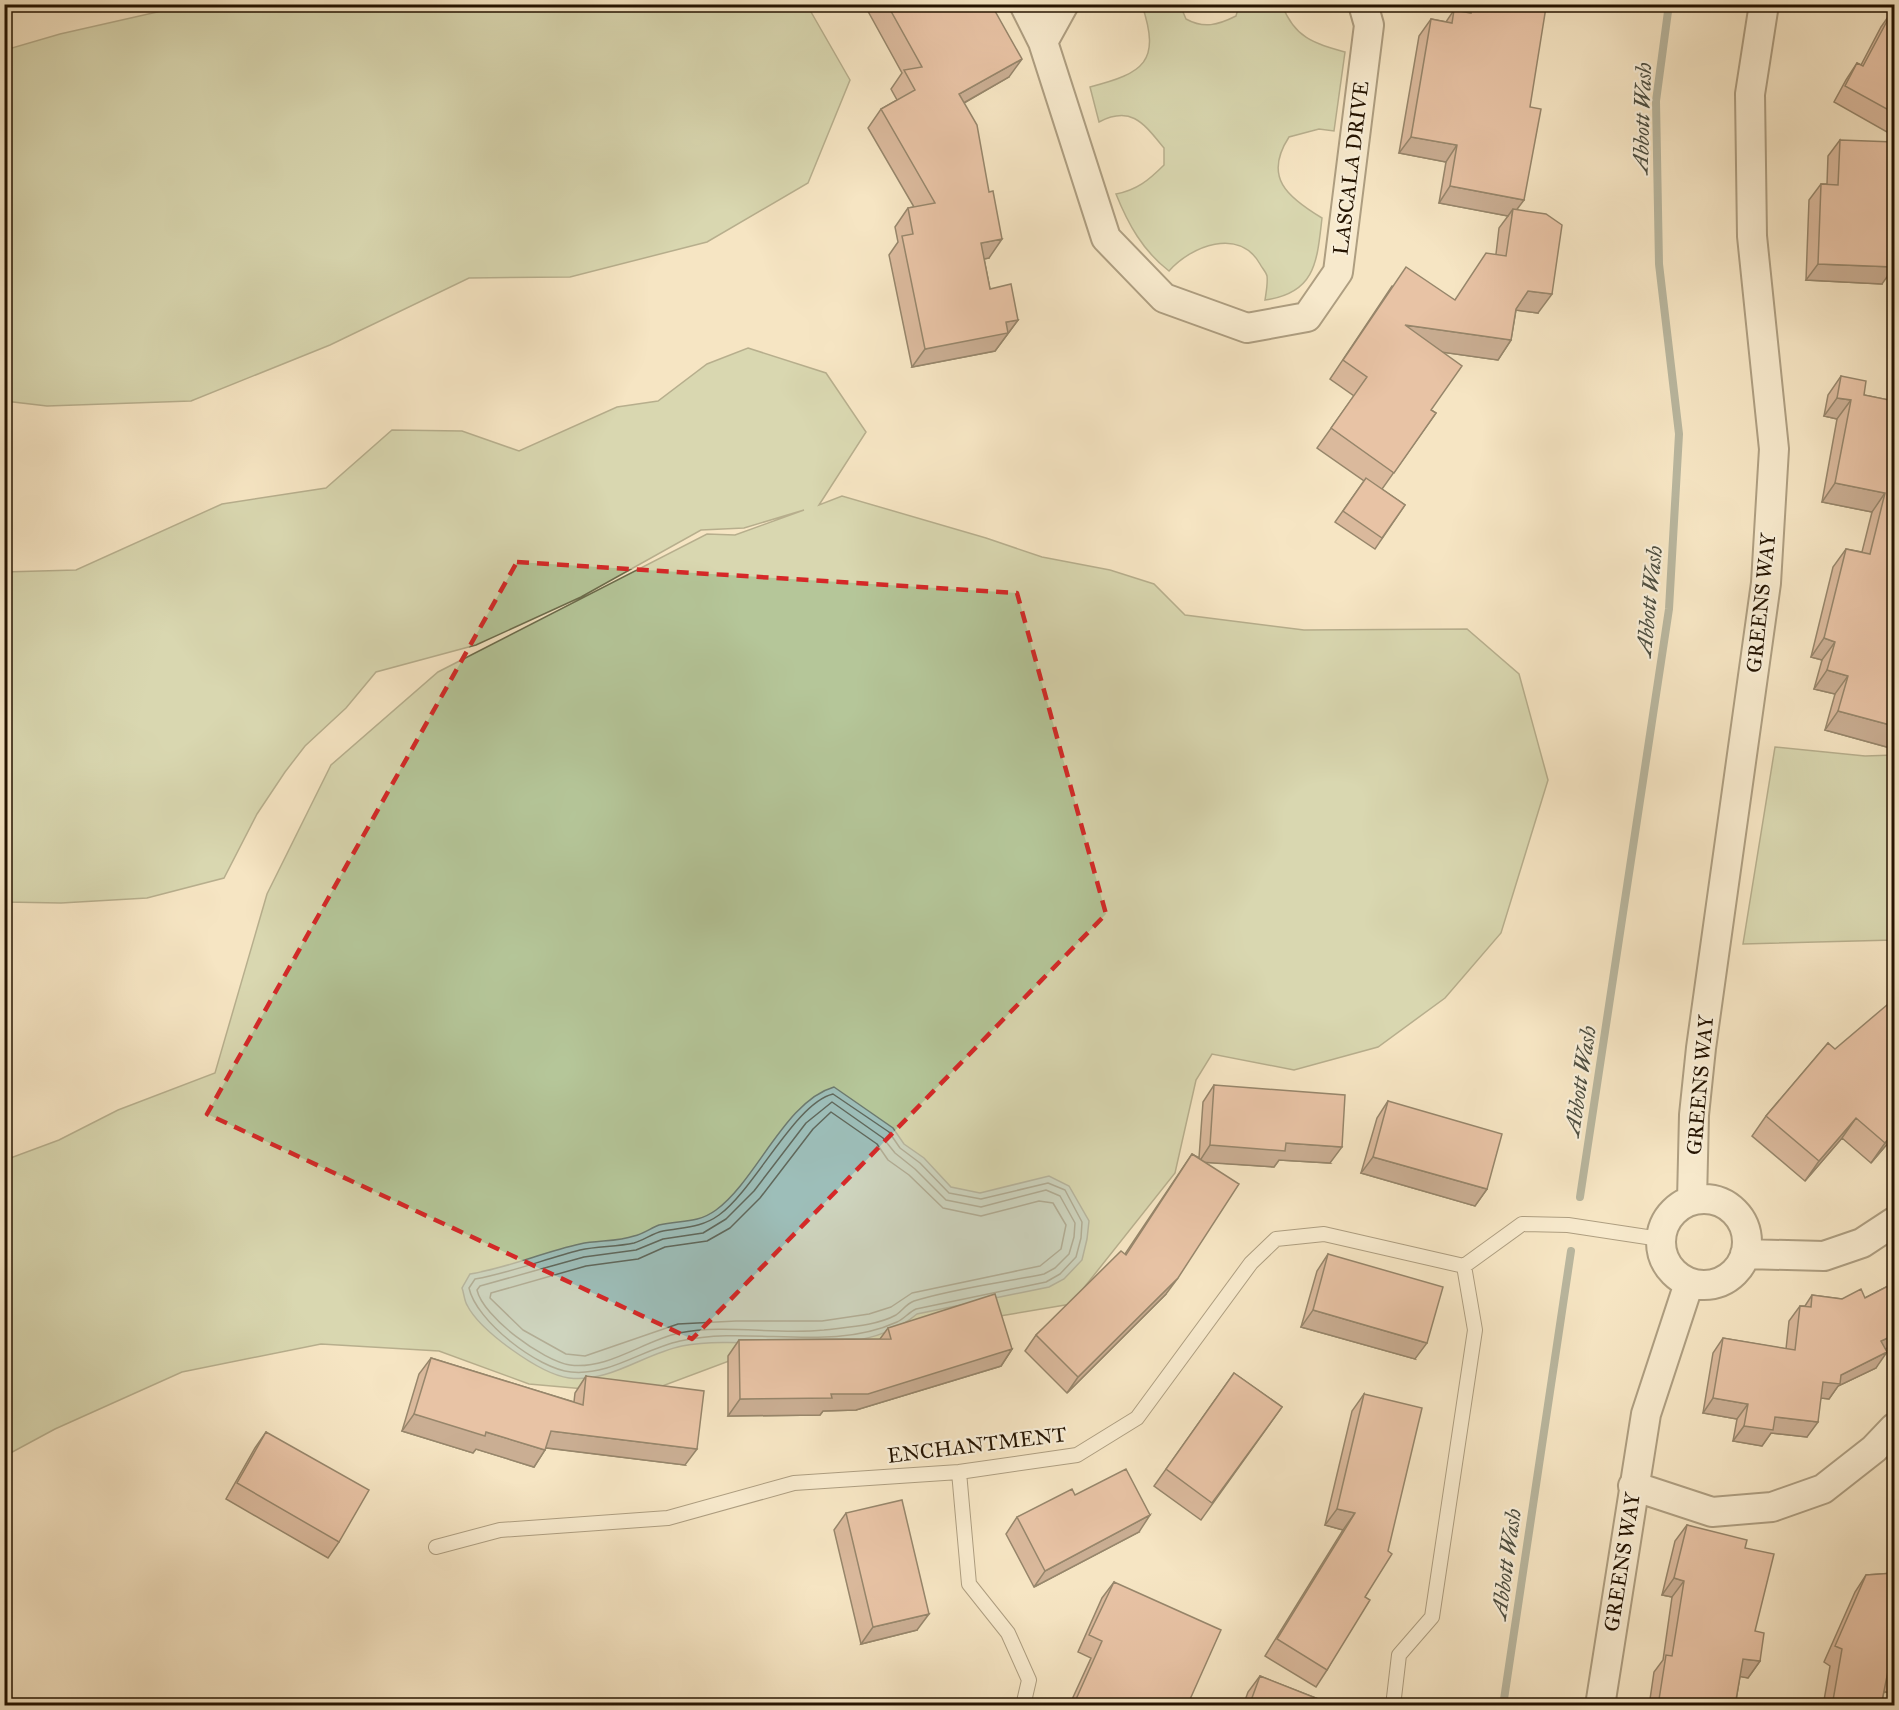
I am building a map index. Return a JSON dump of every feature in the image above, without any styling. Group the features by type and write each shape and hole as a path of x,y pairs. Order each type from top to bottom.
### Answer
{"street":[{"name":"LASCALA DRIVE","path":"1024,4 1043,42 1106,238 1164,298 1247,328 1307,317 1338,272 1369,25 1363,4"},
{"path":"1043,42 1064,4"},
{"name":"GREENS WAY","path":"1692,1200 1694,1115 1701,1048 1766,583 1773,460 1752,236 1750,94 1764,4"},
{"path":"1692,1200 1718,1201 1739,1216 1745,1228 1745,1254 1739,1267 1730,1277 1717,1283 1703,1285 1689,1283 1667,1266 1661,1253 1660,1239 1663,1226 1670,1214 1692,1200"},
{"path":"1745,1254 1824,1256 1862,1243 1894,1222"},
{"name":"GREENS WAY","path":"1600,1706 1646,1414 1689,1283"},
{"path":"1633,1486 1712,1512 1772,1508 1823,1489 1874,1449 1894,1428"}],"lane":[{"path":"1393,1706 1400,1654 1432,1617 1475,1330 1464,1266 1522,1224 1569,1225 1660,1239"},
{"name":"ENCHANTMENT","path":"436,1547 500,1530 668,1518 795,1483 959,1472 1077,1455 1137,1418 1251,1263 1276,1239 1324,1234 1464,1266"},
{"path":"959,1472 969,1584 1008,1633 1029,1680 1023,1706"}],"highlighted area":[{"path":"517,562 1017,593 1106,914 692,1339 207,1114"}],"green space":[{"path":"188,5 807,5 850,80 808,183 707,242 570,277 469,278 330,345 191,401 47,406 5,401 5,50 60,34"},
{"path":"1142,5 1180,5 1186,19 1205,25 1217,24 1236,16 1239,5 1282,5 1299,32 1323,46 1345,52 1334,131 1319,129 1289,137 1278,164 1279,175 1289,194 1322,218 1318,248 1311,272 1295,290 1265,300 1267,276 1260,264 1251,253 1240,246 1228,243 1202,248 1178,262 1169,271 1151,255 1131,226 1116,194 1148,180 1164,165 1164,148 1150,131 1129,116 1110,117 1099,122 1090,87 1124,76 1143,62 1148,52 1149,40"},
{"path":"748,348 826,373 866,432 819,505 842,496 986,538 1042,557 1110,570 1154,584 1185,615 1304,630 1467,629 1519,674 1548,780 1501,933 1445,998 1378,1047 1294,1070 1212,1054 1196,1080 1175,1173 1071,1304 1000,1316 887,1348 753,1352 641,1394 529,1384 439,1351 321,1344 182,1372 55,1429 5,1456 5,1160 59,1140 118,1110 215,1073 267,894 331,765 438,672 707,534 735,535 804,510 744,528 701,530 581,597 476,645 376,672 346,708 305,746 285,772 257,814 224,878 147,898 61,903 5,902 4,572 76,570 222,504 326,488 392,430 462,431 519,451 617,407 658,401 707,364"},
{"path":"1775,747 1865,756 1894,755 1894,940 1743,944"}],"water":[{"path":"834,1087 893,1128 904,1144 924,1158 951,1187 980,1193 1049,1176 1069,1186 1089,1221 1082,1260 1064,1279 1049,1287 917,1314 892,1329 865,1339 835,1343 711,1343 682,1346 612,1372 584,1378 557,1375 527,1360 484,1327 467,1305 462,1288 470,1274 580,1244 628,1238 659,1225 702,1218 716,1210 731,1197 786,1124 801,1108 817,1095"}],"building":[{"path":"887,4 991,4 1022,59 959,94 977,125 989,192 993,191 1002,239 981,243 990,289 1011,284 1018,320 1006,322 1008,333 925,349 902,236 913,234 908,208 935,203 881,109 915,90 904,70 922,67"},
{"path":"1472,4 1529,4 1546,7 1530,107 1541,109 1524,200 1450,186 1457,145 1411,137 1431,19 1452,23 1454,10 1471,13"},
{"path":"1893,10 1894,113 1845,86 1857,63 1863,66"},
{"path":"1840,140 1894,142 1894,267 1818,264 1821,184 1838,185"},
{"path":"1513,209 1546,214 1562,225 1552,294 1528,291 1516,309 1511,340 1405,325 1462,366 1431,410 1436,413 1394,473 1331,428 1367,377 1343,360 1406,267 1455,300 1486,253 1506,256"},
{"path":"1841,376 1866,381 1864,395 1894,401 1894,726 1838,711 1848,676 1827,670 1835,642 1824,638 1846,549 1870,554 1885,493 1835,483 1851,400 1837,398"},
{"path":"1366,478 1405,505 1382,538 1343,511"},
{"path":"1894,999 1894,1132 1885,1143 1856,1118 1819,1161 1766,1116 1828,1043 1835,1049"},
{"path":"1214,1085 1345,1095 1342,1147 1286,1143 1285,1151 1210,1145"},
{"path":"1388,1101 1502,1134 1487,1189 1373,1157"},
{"path":"1192,1154 1239,1184 1178,1278 1078,1377 1036,1335 1121,1251 1126,1255"},
{"path":"1328,1254 1443,1287 1427,1343 1313,1310"},
{"path":"1894,1283 1894,1335 1881,1341 1887,1352 1841,1375 1840,1384 1823,1382 1818,1422 1775,1417 1773,1430 1744,1426 1748,1404 1713,1398 1723,1338 1795,1350 1800,1306 1811,1307 1812,1295 1842,1299 1861,1289 1865,1298"},
{"path":"995,1294 1012,1349 868,1394 831,1394 832,1398 740,1399 739,1340 891,1339 888,1328"},
{"path":"431,1358 583,1405 586,1376 704,1391 697,1449 551,1431 545,1450 486,1432 485,1436 414,1414"},
{"path":"1234,1373 1282,1407 1212,1503 1166,1469"},
{"path":"1364,1394 1422,1408 1388,1551 1392,1554 1365,1597 1370,1600 1327,1670 1277,1639 1355,1513 1337,1509"},
{"path":"266,1432 369,1490 339,1542 237,1483"},
{"path":"1126,1469 1150,1515 1045,1571 1017,1517 1072,1489 1075,1495"},
{"path":"902,1500 929,1614 873,1627 846,1513"},
{"path":"1687,1525 1747,1540 1745,1548 1774,1554 1755,1631 1764,1633 1760,1661 1743,1659 1735,1706 1658,1706 1666,1655 1672,1656 1684,1581 1674,1578"},
{"path":"1894,1573 1894,1674 1888,1671 1881,1706 1832,1706 1842,1649 1835,1646 1866,1575"},
{"path":"1114,1582 1221,1630 1187,1706 1073,1706 1102,1641 1089,1635"},
{"path":"1260,1676 1336,1706 1249,1706"}],"waterway":[{"name":"Abbott Wash","path":"1580,1197 1669,609 1679,434 1659,264 1656,101 1669,4"},
{"name":"Abbott Wash","path":"1503,1706 1571,1251"}]}
